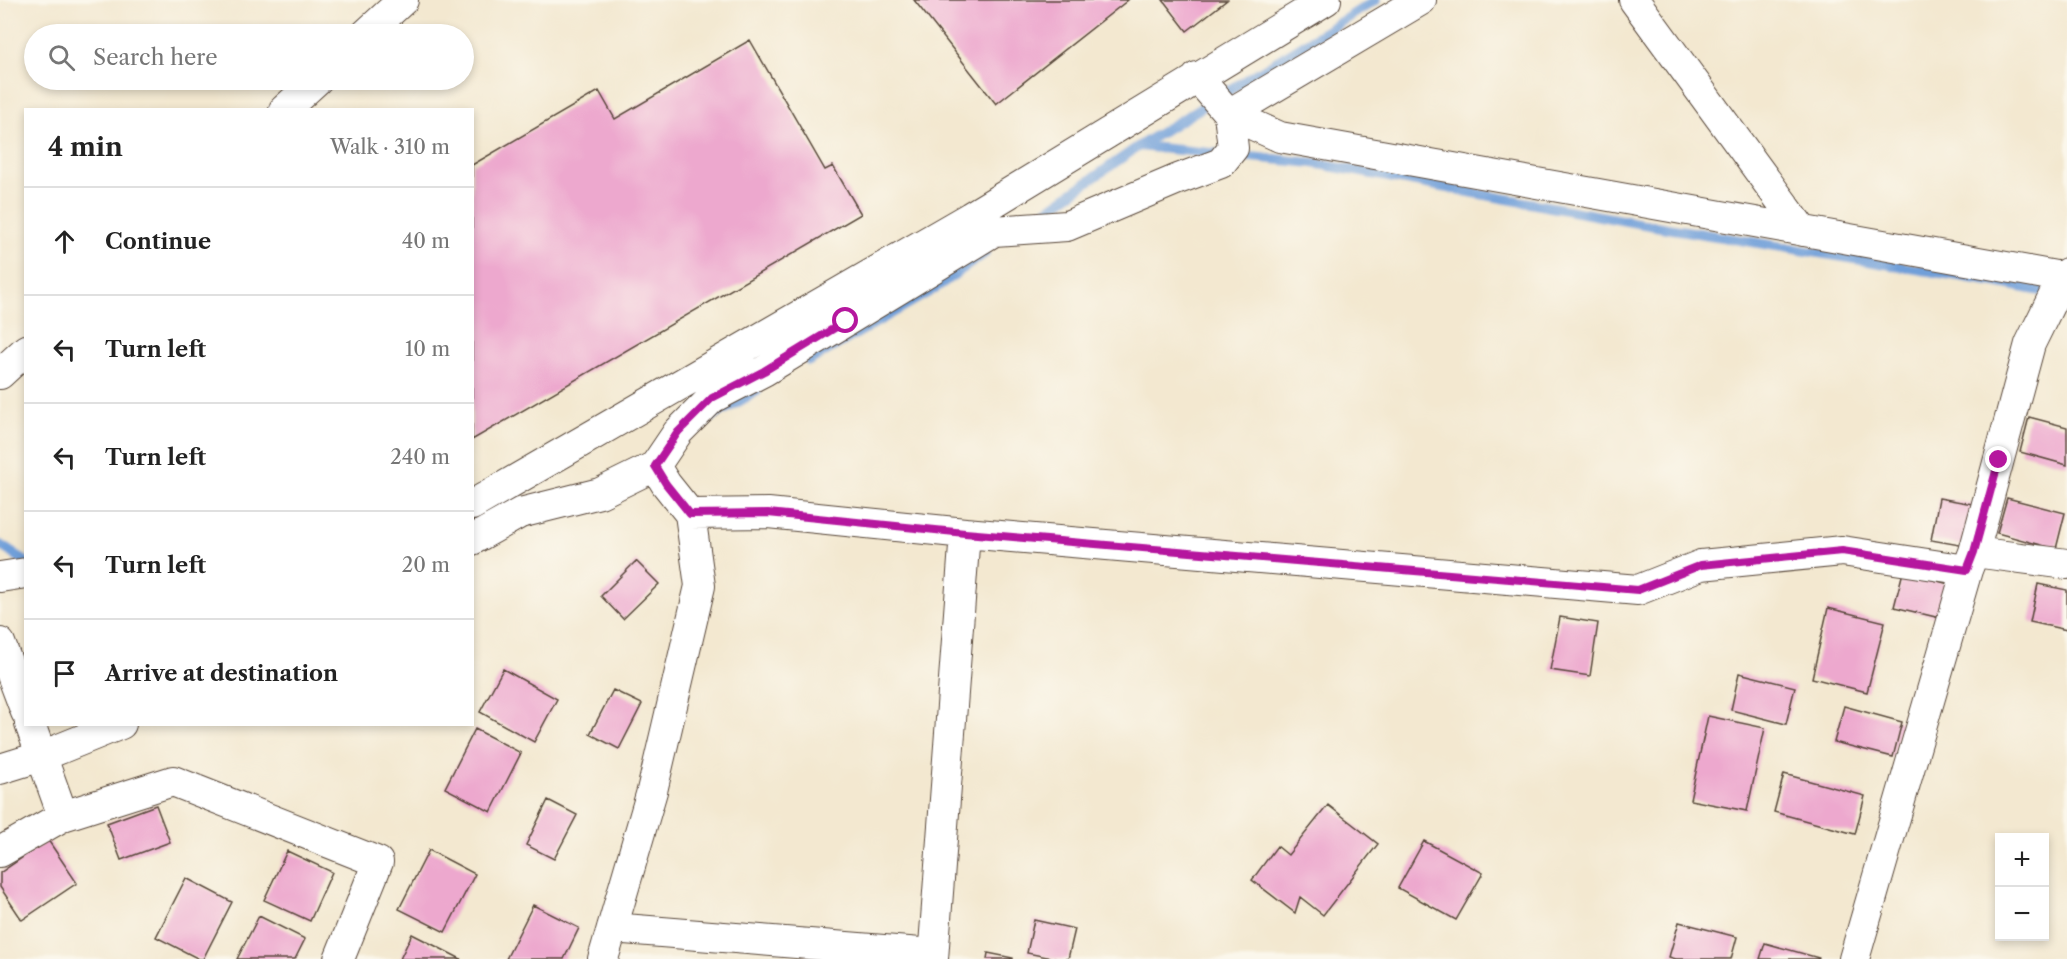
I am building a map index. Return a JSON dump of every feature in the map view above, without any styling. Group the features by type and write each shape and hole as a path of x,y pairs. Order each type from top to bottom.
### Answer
{"street":[{"path":"377,24 403,0"},
{"path":"474,504 970,217 1197,76 1326,0"},
{"path":"1229,114 1421,0"},
{"path":"1634,0 1803,231"},
{"path":"1197,76 1229,114 1280,137 2066,276 2030,344 1970,561 1854,959"},
{"path":"286,108 306,90"},
{"path":"474,539 520,513 600,493 655,466 678,432 712,398 764,371 994,231 1067,226 1221,163 1233,148 1229,114"},
{"path":"0,374 24,352"},
{"path":"603,959 652,791 700,586 690,514 655,466"},
{"path":"690,514 768,513 965,533 1638,590 1701,565 1842,551 1970,561 2067,564"},
{"path":"612,928 933,957 965,533"},
{"path":"0,576 24,573"},
{"path":"0,643 24,707"},
{"path":"31,726 63,816"},
{"path":"0,769 42,756 116,726"},
{"path":"0,852 63,816 173,781 378,862 339,959"}],"building":[{"path":"914,0 1128,0 996,104"},
{"path":"1163,0 1227,0 1187,31"},
{"path":"750,40 825,170 833,166 861,214 474,439 474,164 599,91 615,119"},
{"path":"2029,417 2067,427 2067,465 2020,452"},
{"path":"1939,498 1973,504 1965,546 1931,540"},
{"path":"2007,498 2065,513 2056,549 1997,533"},
{"path":"636,561 659,584 623,619 601,596"},
{"path":"1903,572 1949,584 1940,618 1894,607"},
{"path":"2038,584 2067,590 2067,630 2030,622"},
{"path":"1828,608 1885,622 1867,692 1812,678"},
{"path":"1560,617 1598,623 1590,676 1550,670"},
{"path":"503,669 557,699 534,742 480,712"},
{"path":"1739,673 1795,687 1786,724 1731,710"},
{"path":"613,690 642,704 619,749 590,734"},
{"path":"1844,706 1902,722 1893,757 1834,742"},
{"path":"1708,716 1765,728 1747,811 1690,800"},
{"path":"475,729 521,753 491,812 445,788"},
{"path":"1784,774 1865,796 1855,834 1774,812"},
{"path":"548,800 577,815 554,859 526,845"},
{"path":"156,805 170,842 121,860 107,823"},
{"path":"1328,805 1378,844 1323,915 1300,897 1295,913 1252,880 1277,846 1288,855"},
{"path":"48,840 77,883 22,920 0,887 0,873"},
{"path":"1424,841 1483,873 1456,920 1398,888"},
{"path":"429,850 475,874 445,932 399,909"},
{"path":"287,851 332,872 310,921 264,900"},
{"path":"186,878 232,902 203,959 156,937"},
{"path":"533,905 579,928 564,959 506,959"},
{"path":"259,916 305,939 295,959 237,959"},
{"path":"1034,920 1075,929 1068,959 1027,953"},
{"path":"1679,922 1737,937 1731,959 1669,957"},
{"path":"412,934 461,959 400,959"},
{"path":"1765,943 1819,958 1819,959 1760,959"},
{"path":"988,953 1013,958 1013,959 987,959"}],"waterway":[{"path":"1033,220 1139,146 1376,0"},
{"path":"1139,146 1313,163 1637,223 2052,293"},
{"path":"809,361 934,289 985,253"},
{"path":"705,421 757,391"},
{"path":"0,545 24,561"}],"route":[{"path":"846,321 764,371 712,398 678,432 655,466 690,514 768,513 965,533 1638,590 1701,565 1842,551 1967,570 1999,460"}]}
